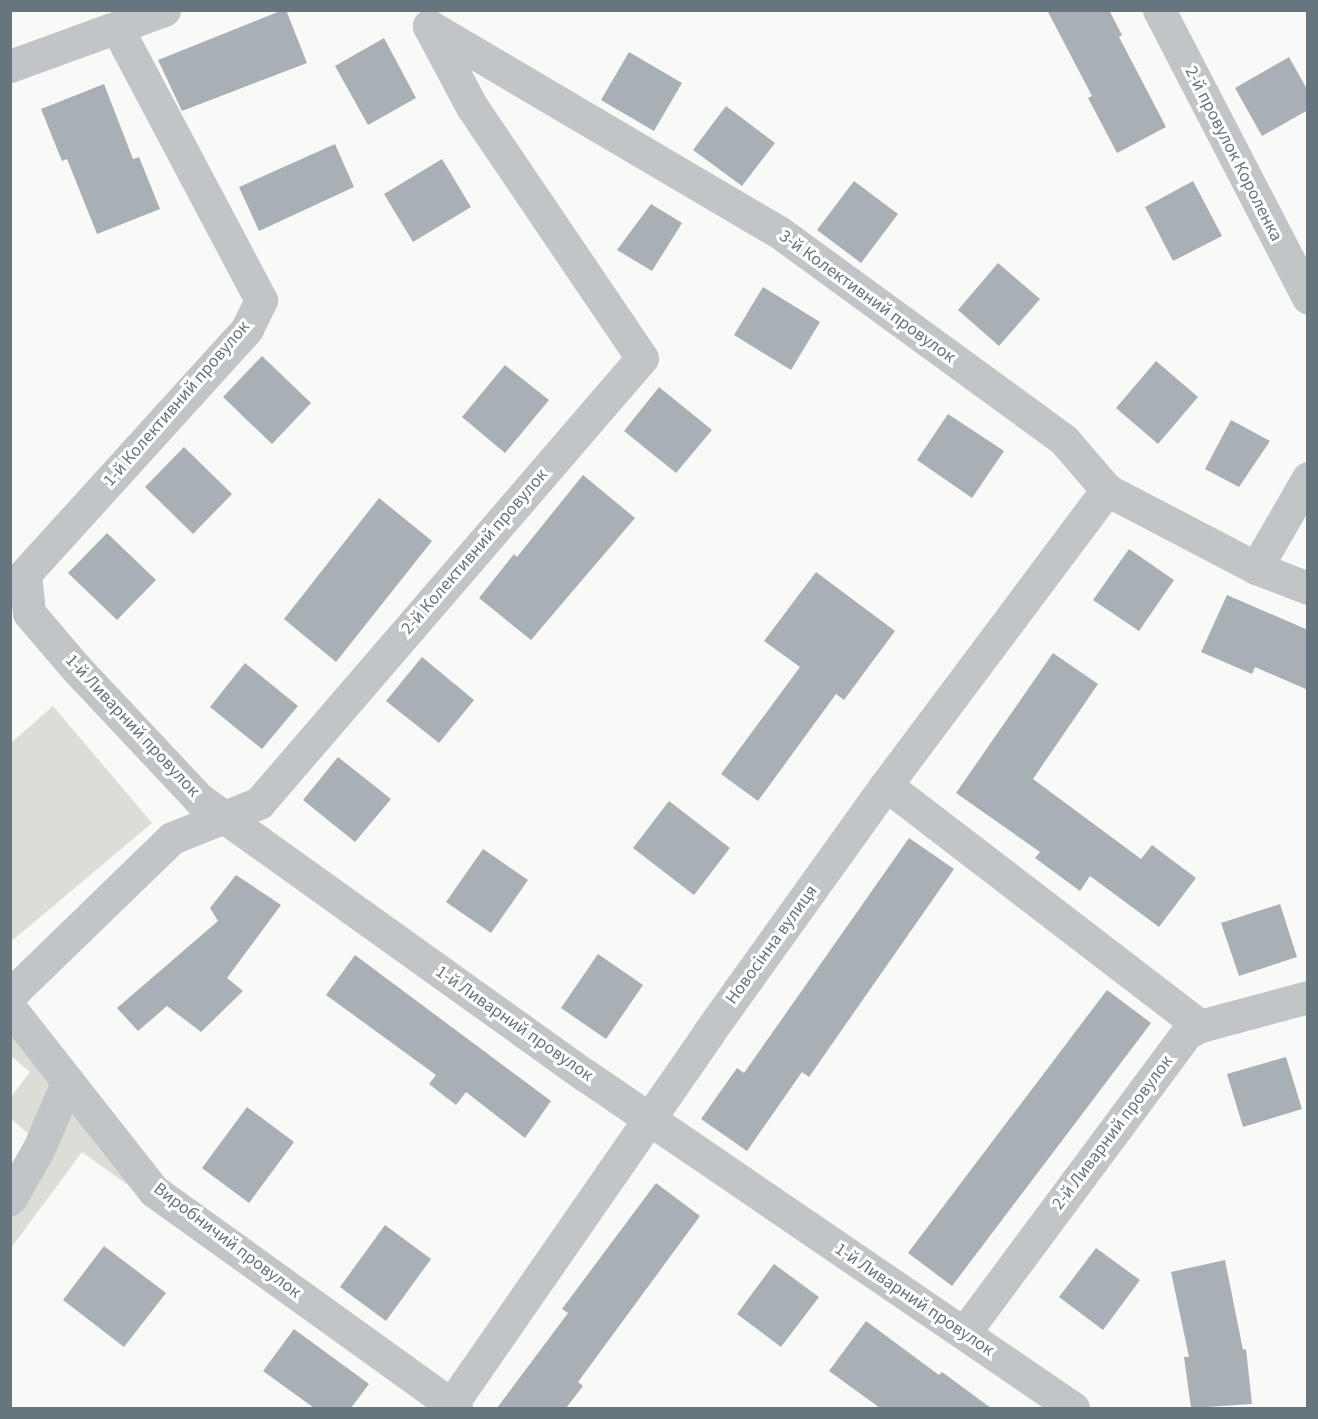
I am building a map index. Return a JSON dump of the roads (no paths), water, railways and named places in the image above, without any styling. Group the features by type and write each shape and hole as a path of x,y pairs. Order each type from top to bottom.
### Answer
{"street":[{"path":"10,66 164,10"},
{"name":"2-й провулок Короленка","path":"1159,10 1308,298"},
{"name":"3-й Колективний провулок","path":"426,18 779,232 1064,440 1107,490 1256,568 1308,588"},
{"name":"2-й Колективний провулок","path":"10,995 172,838 259,803 642,357 472,107 426,18"},
{"name":"1-й Колективний провулок","path":"26,574 248,329 261,300 117,28"},
{"path":"1256,568 1308,478"},
{"name":"Новосінна вулиця","path":"452,1407 649,1119 886,786 1107,490"},
{"name":"1-й Ливарний провулок","path":"26,574 29,614 76,668 199,799 649,1119 1073,1408"},
{"path":"886,786 1200,1026"},
{"name":"2-й Ливарний провулок","path":"964,1333 1187,1032 1200,1026 1308,997"},
{"name":"Виробничий провулок","path":"10,1008 154,1191 452,1407"},
{"path":"10,1199 38,1150 68,1081"}]}
